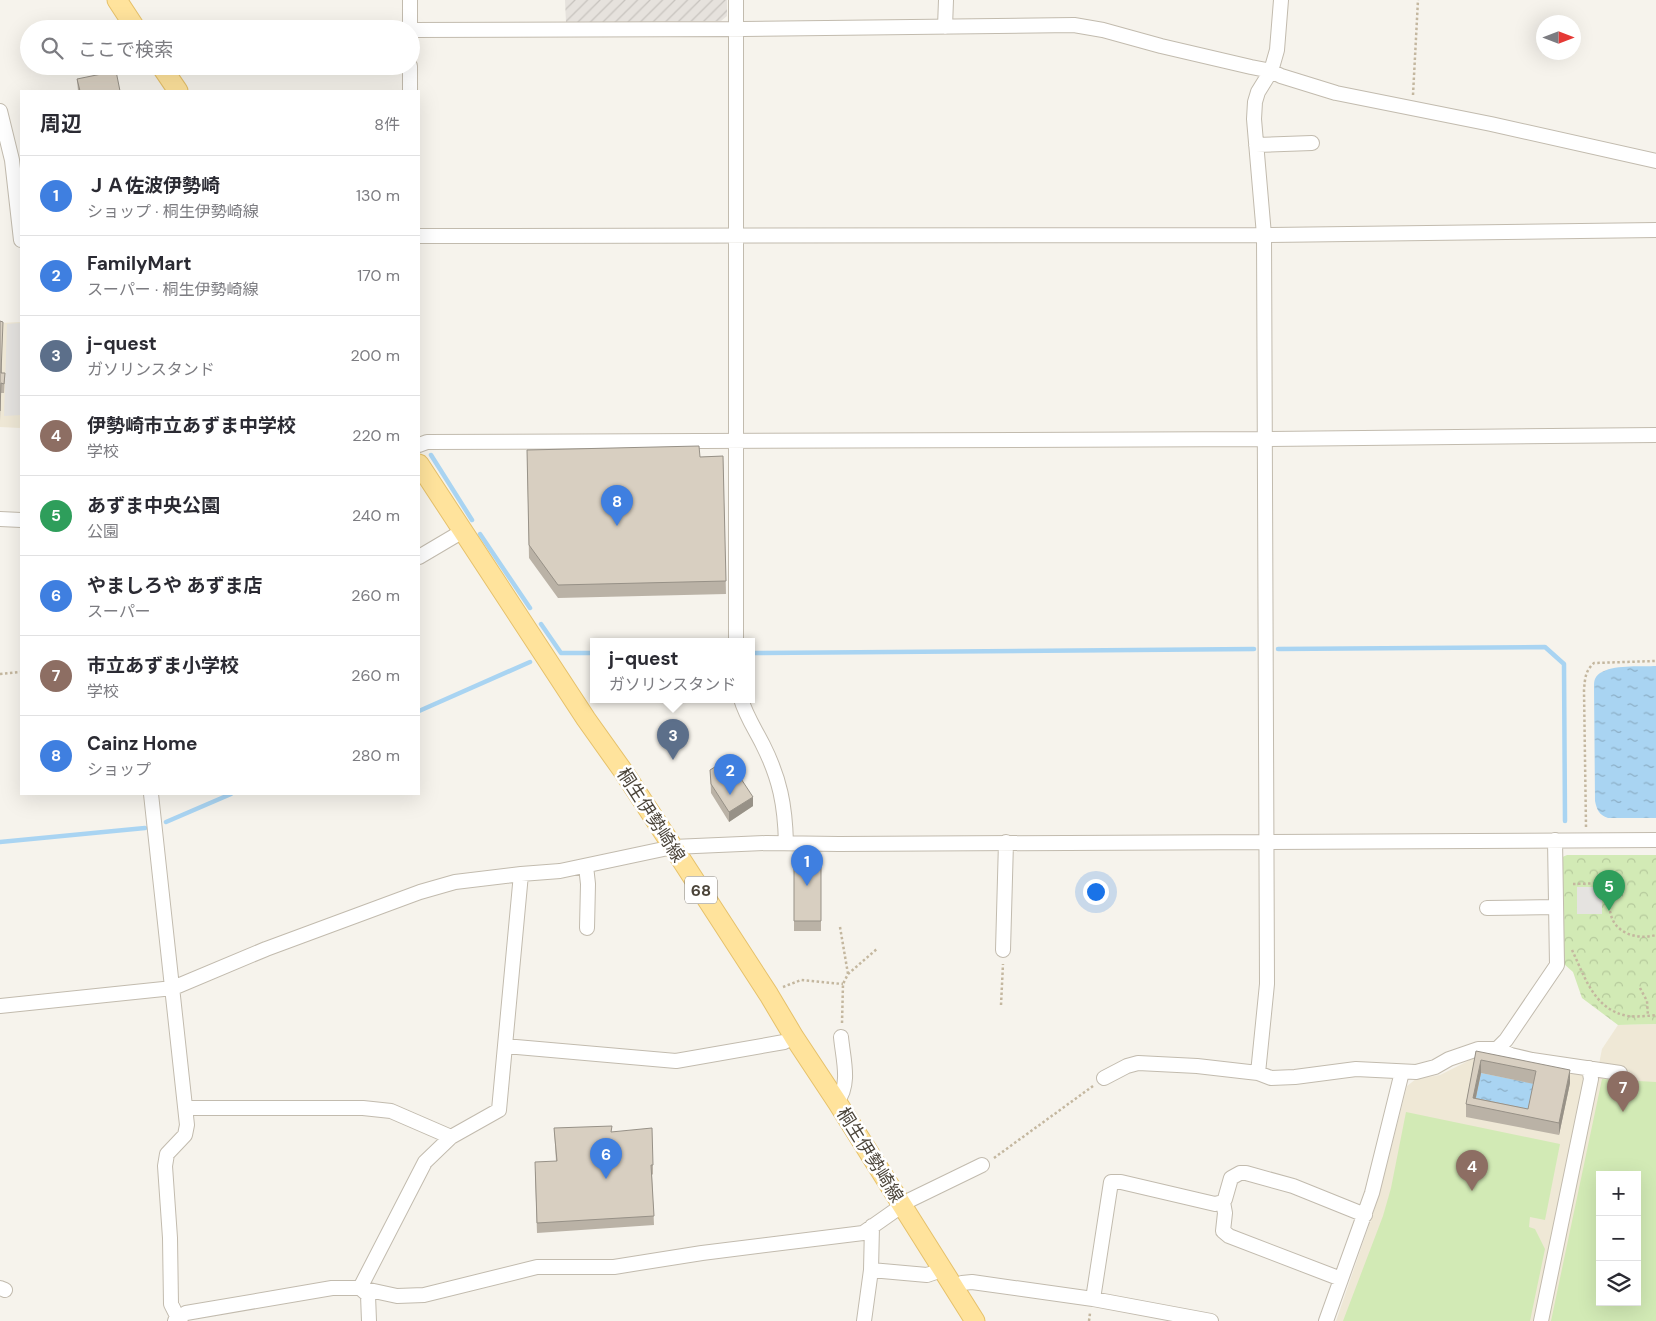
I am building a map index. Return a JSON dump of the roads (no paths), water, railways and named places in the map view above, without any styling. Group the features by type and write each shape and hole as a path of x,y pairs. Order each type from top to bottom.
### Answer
{"main road":[{"path":"117,0 130,20"},
{"path":"167,75 177,90"},
{"name":"桐生伊勢崎線","path":"420,466 770,995 794,1037 975,1321"}],"street":[{"path":"410,0 411,20"},
{"path":"736,0 736,638"},
{"path":"945,27 946,0"},
{"path":"1258,1073 1267,984 1266,439 1264,235 1254,119 1255,102 1258,92 1271,71 1277,50 1281,0"},
{"path":"420,29 736,29 1074,25 1103,30 1162,46 1271,71 1281,76 1336,93 1656,162"},
{"path":"410,75 410,90"},
{"path":"0,111 1,125 16,159 20,224"},
{"path":"1256,145 1312,143"},
{"path":"420,236 1264,235 1656,230"},
{"path":"420,444 437,442 1266,439 1656,435"},
{"path":"0,519 20,520"},
{"path":"420,556 463,531"},
{"path":"742,703 779,784 786,814 786,843"},
{"path":"151,795 187,1125 185,1135 167,1154 165,1166 170,1238 171,1304 176,1320 186,1313 332,1288 360,1288 397,1296 424,1295 537,1267 614,1267 702,1253 863,1233 910,1200 982,1165"},
{"path":"1497,1048 1506,1040 1557,965 1555,840"},
{"path":"0,1006 173,988 266,949 439,886 473,879 560,871 673,847 786,843 1656,840"},
{"path":"1003,950 1006,842"},
{"path":"586,866 588,884 587,928"},
{"path":"360,1288 425,1162 451,1137 498,1110 521,874"},
{"path":"1487,908 1556,907"},
{"path":"505,1046 676,1061 784,1042 794,1037"},
{"path":"837,1102 843,1094 845,1085 841,1038"},
{"path":"1104,1078 1127,1066 1138,1063 1197,1066 1258,1073 1271,1078 1296,1077 1356,1069 1416,1072 1435,1067 1449,1059 1478,1049 1497,1048 1511,1055 1532,1060 1620,1073"},
{"path":"1541,1321 1591,1080 1588,1068"},
{"path":"1326,1321 1372,1193 1402,1072"},
{"path":"186,1108 363,1108 391,1111 451,1137"},
{"path":"1219,1203 1231,1178 1240,1172 1293,1186 1365,1215"},
{"path":"1092,1299 1110,1182 1121,1182 1219,1203 1225,1213 1223,1231 1229,1236 1341,1279"},
{"path":"864,1321 871,1270 872,1226"},
{"path":"871,1270 927,1274 942,1270"},
{"path":"954,1288 962,1283 972,1282 1092,1299 1211,1321"},
{"path":"360,1288 368,1295 369,1321"}],"water":[{"path":"1656,666 1656,818 1608,818 1599,812 1595,801 1595,680 1605,670 1613,668"},
{"path":"1481,1073 1536,1084 1528,1122 1473,1111"}],"waterway":[{"path":"431,455 472,520"},
{"path":"480,534 530,608"},
{"path":"541,624 561,653 590,653"},
{"path":"1278,649 1545,647 1564,664 1565,821"},
{"path":"755,653 1254,649"},
{"path":"420,711 530,662"},
{"path":"166,822 229,795"},
{"path":"0,842 145,828"}],"place":[{"name":"Cainz Home","path":"617,526"},
{"name":"j-quest","path":"673,760"},
{"name":"FamilyMart","path":"730,795"},
{"name":"ＪＡ佐波伊勢崎","path":"807,886"},
{"name":"あずま中央公園","path":"1609,911"},
{"name":"市立あずま小学校","path":"1623,1112"},
{"name":"やましろや あずま店","path":"606,1179"},
{"name":"伊勢崎市立あずま中学校","path":"1472,1191"}]}
